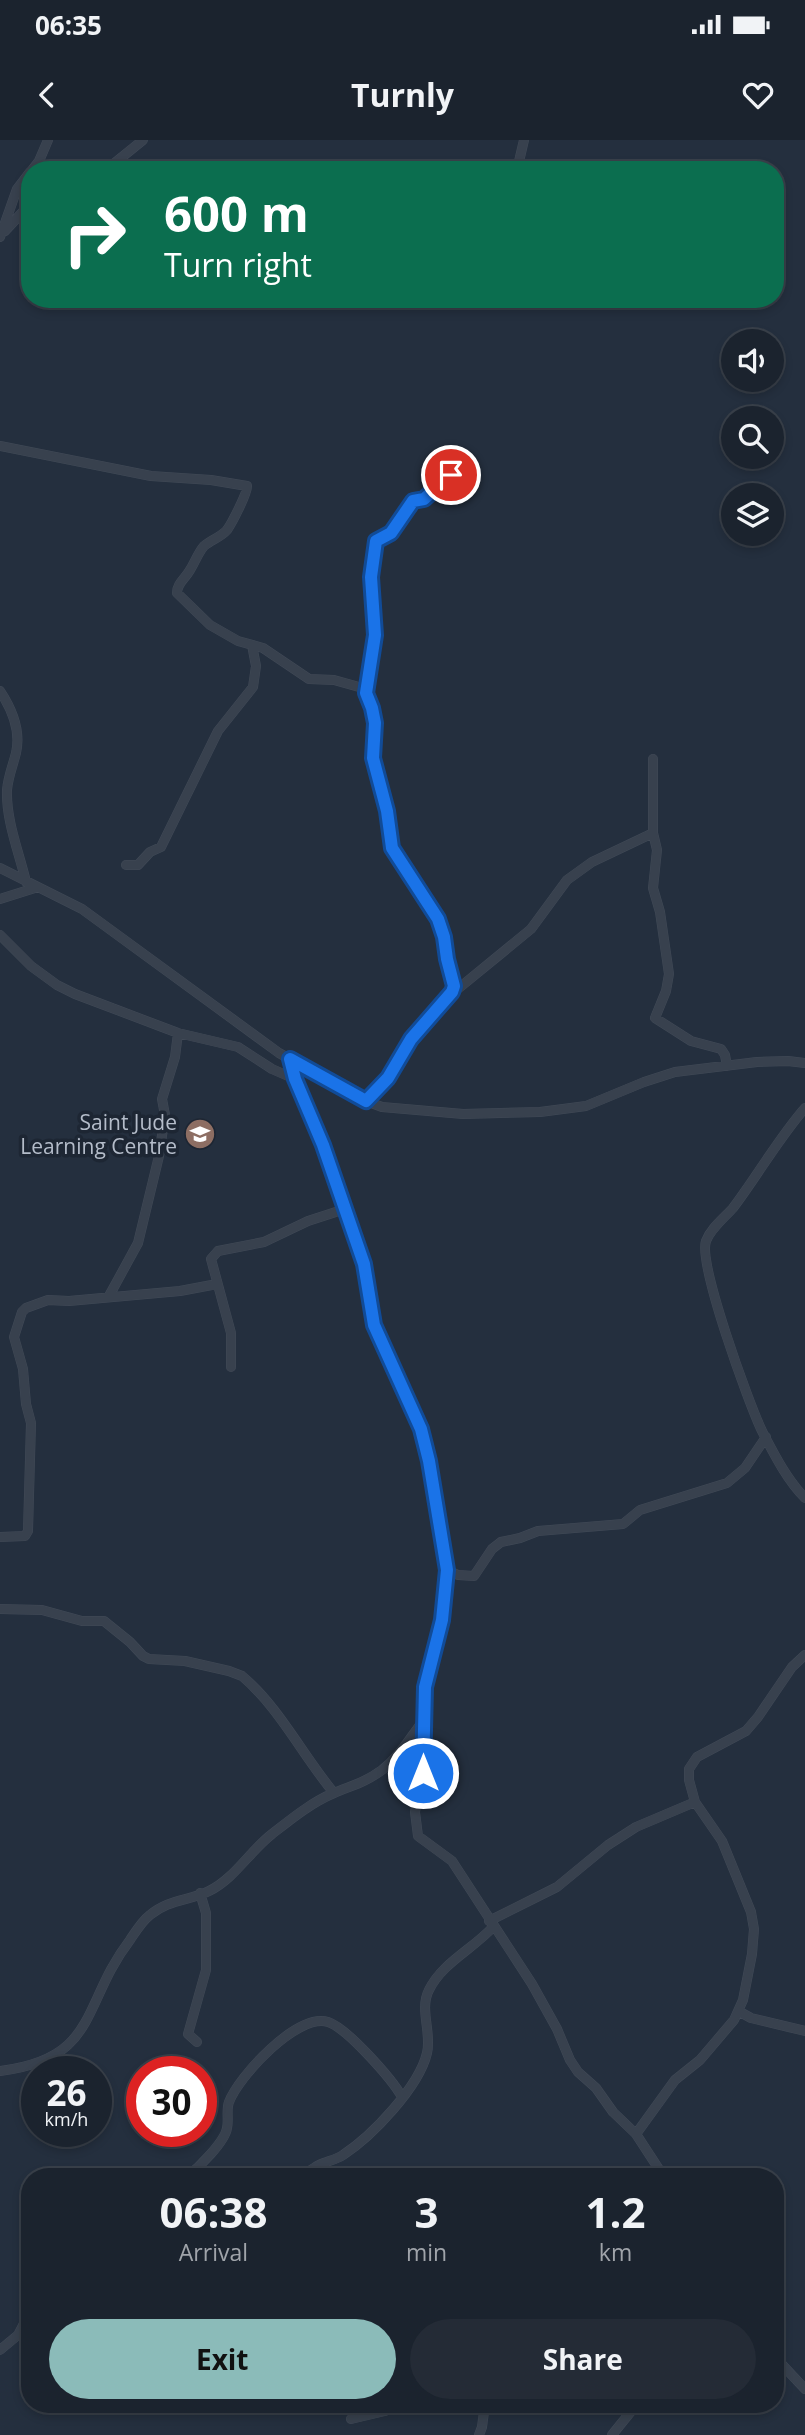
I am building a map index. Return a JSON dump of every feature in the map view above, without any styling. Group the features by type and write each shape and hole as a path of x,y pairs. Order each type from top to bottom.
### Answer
{"street":[{"path":"39,161 48,140"},
{"path":"117,161 143,140"},
{"path":"519,161 524,140"},
{"path":"1,236 21,184"},
{"path":"1,236 21,214"},
{"path":"0,446 151,476 211,480 247,486 247,494 229,527 203,547 176,590 181,599 210,625 238,641 263,648 309,678 334,680 359,687 366,693 375,723 373,758 387,811 392,848 438,919 454,986 452,992"},
{"path":"366,693 375,635 371,587 376,541 391,533 413,501 424,499 451,475 460,476"},
{"path":"125,865 138,864 150,852 161,847 218,731 253,687 256,666 252,645"},
{"path":"0,691 15,721 18,735 17,751 7,791 12,831 26,882"},
{"path":"653,759 653,833 657,850 653,888 660,912 668,974 666,991 654,1018 691,1041 721,1049 727,1066"},
{"path":"366,1101 388,1078 411,1039 452,992 531,929 567,880 592,862 653,833"},
{"path":"0,868 82,909 290,1059 366,1101 398,1109 463,1114 540,1112 586,1106 675,1072 788,1061 805,1063"},
{"path":"0,899 38,887"},
{"path":"2,940 57,985 75,994 178,1033 238,1046 272,1069 295,1079"},
{"path":"109,1296 138,1243 159,1156 164,1115 162,1099 175,1057 178,1033"},
{"path":"290,1059 364,1264 374,1325 426,1443 447,1570 442,1620 425,1687 425,1752 415,1812 418,1836 452,1861 532,1984 578,2072 596,2088 613,2112 636,2134 657,2168"},
{"path":"805,1108 733,1207 712,1231 705,1245 720,1317 766,1437 790,1480 805,1499"},
{"path":"231,1367 230,1334 211,1259 218,1251 264,1241 345,1209"},
{"path":"0,1537 25,1536 28,1531 31,1423 26,1404 23,1368 14,1337 22,1312 48,1300 69,1301 180,1291 216,1284"},
{"path":"447,1570 458,1575 474,1576 492,1549 501,1542 538,1531 623,1524 640,1510 727,1483 746,1468 766,1437"},
{"path":"0,1609 42,1610 82,1621 104,1621 143,1656 185,1661 242,1676 302,1747 314,1769 334,1793"},
{"path":"636,2134 675,2080 714,2046 740,2012 752,1954 754,1929 751,1912 722,1841 695,1802 689,1769 692,1762 726,1740 746,1731 792,1667 805,1654"},
{"path":"0,2071 33,2065 65,2048 83,2028 112,1963 148,1916 174,1900 208,1891 229,1876 273,1833 334,1793 358,1786 383,1769 423,1721"},
{"path":"317,2168 349,2150 374,2130 402,2097 423,2066 429,2044 426,2012 429,1990 451,1962 479,1942 491,1924 557,1887 608,1844 636,1827 695,1802"},
{"path":"197,2042 188,2034 206,1970 206,1913 200,1893"},
{"path":"740,2012 751,2018 805,2031"},
{"path":"196,2168 223,2140 228,2126 228,2104 242,2081 268,2051 293,2030 322,2021 330,2023 341,2030 393,2081 402,2097"},
{"path":"0,2350 21,2329"},
{"path":"784,2367 805,2389"},
{"path":"351,2419 376,2413"},
{"path":"483,2432 484,2413"},
{"path":"612,2435 630,2413"}],"place":[{"name":"Saint Jude Learning Centre","path":"200,1134"}],"route":[{"path":"423,1773 425,1687 442,1620 447,1586 447,1570 426,1443 374,1325 364,1264 290,1059 366,1101 388,1078 411,1039 431,1018 454,986 438,919 392,848 387,811 373,758 375,723 366,693 375,635 371,577 376,541 391,533 413,501 424,499 451,475"}]}
